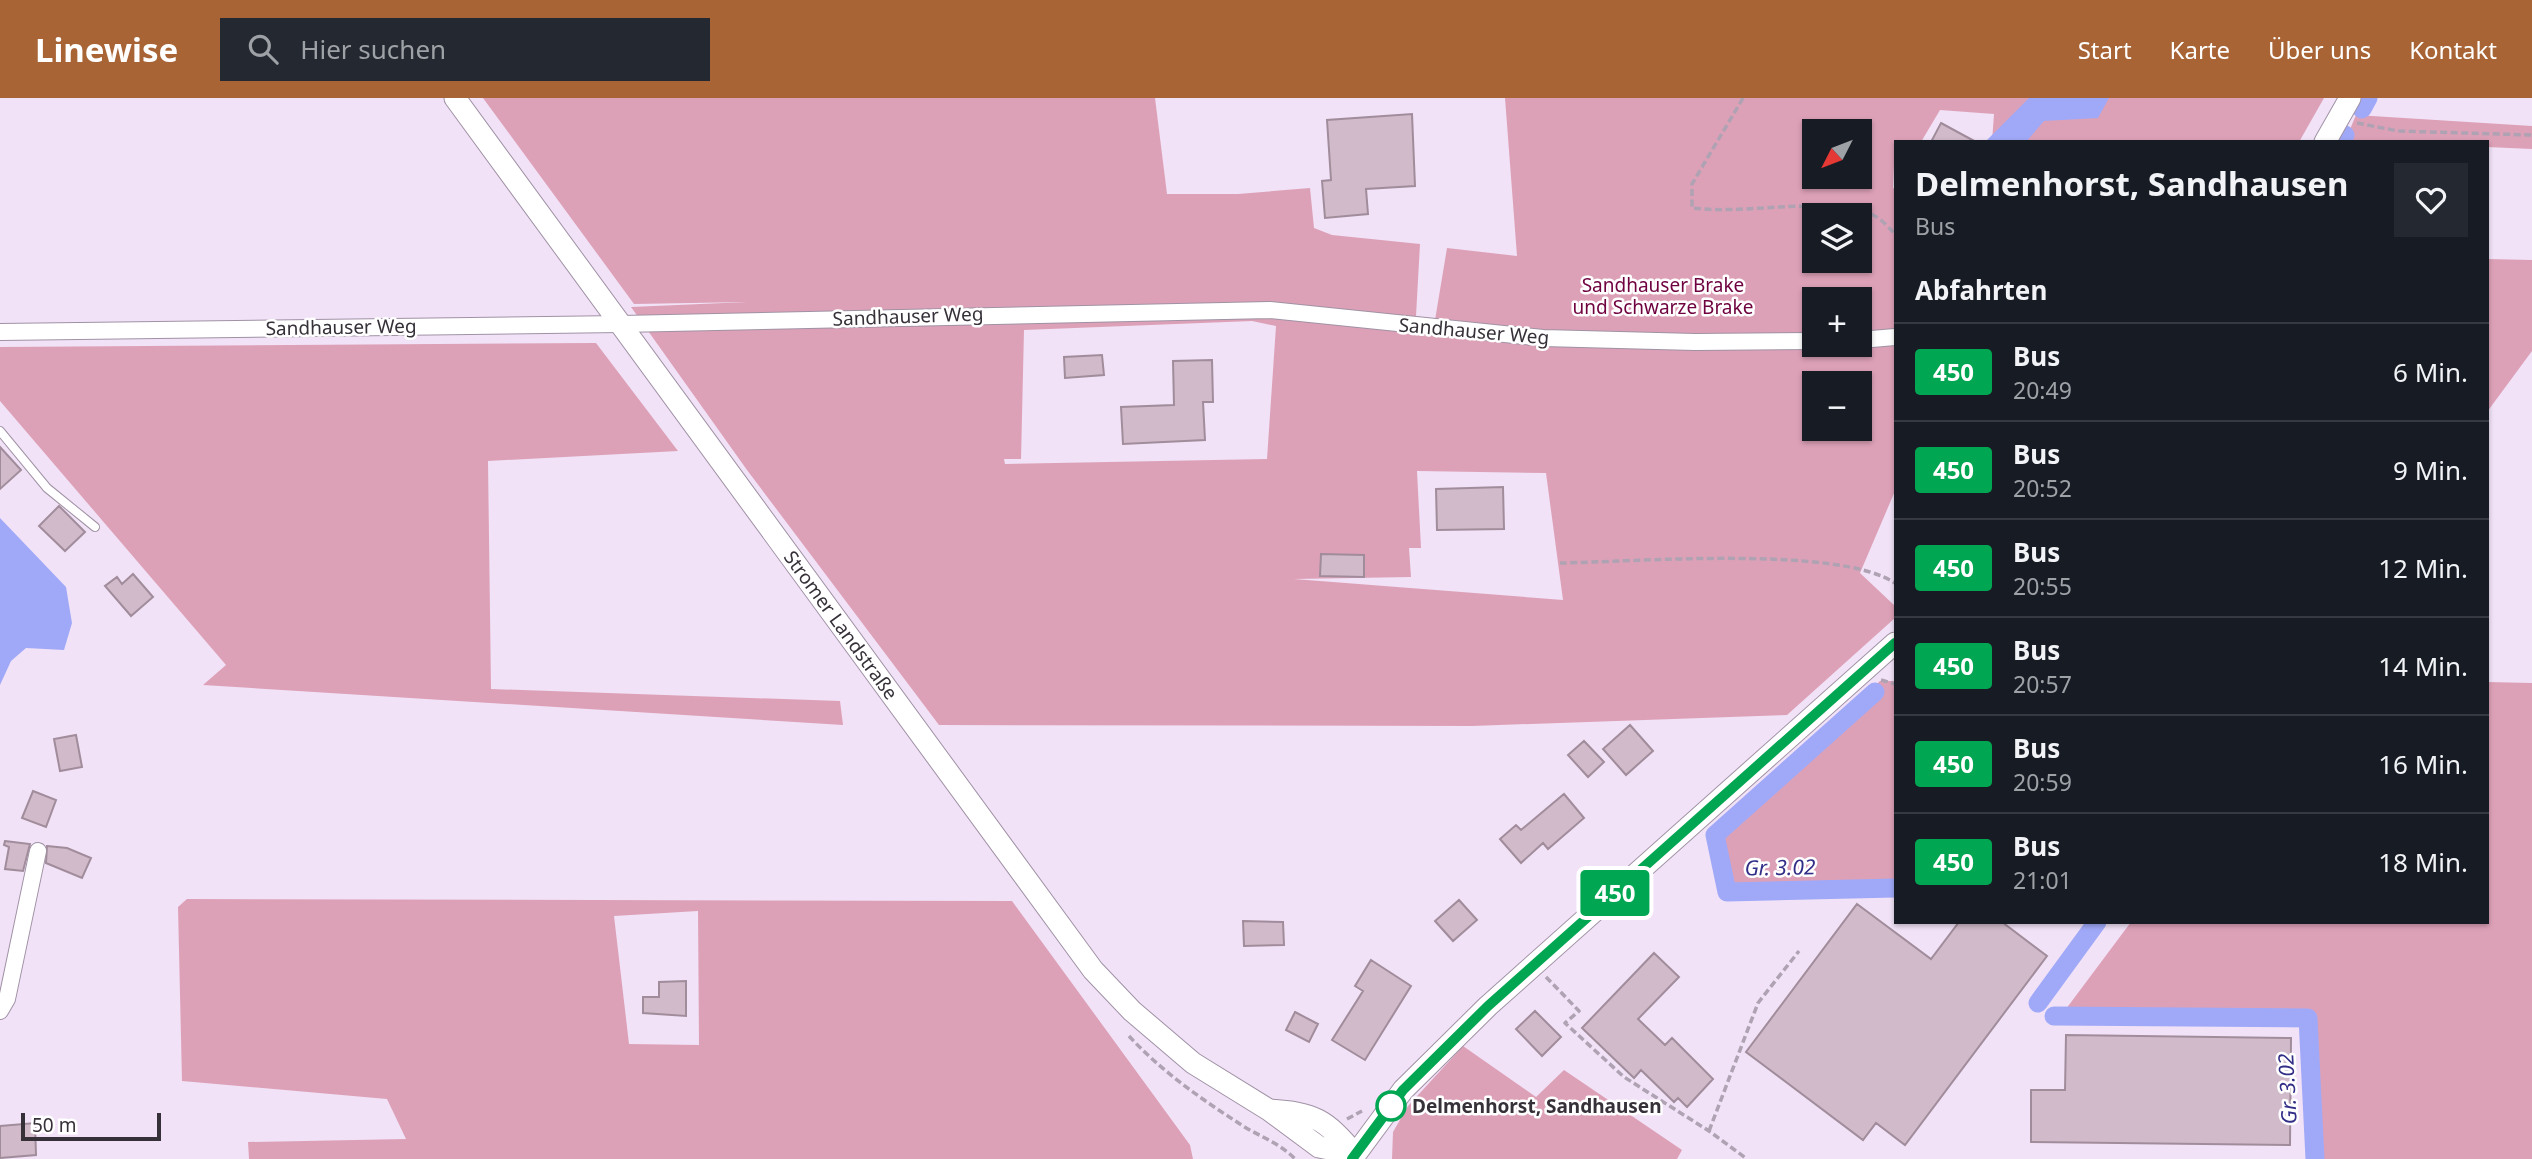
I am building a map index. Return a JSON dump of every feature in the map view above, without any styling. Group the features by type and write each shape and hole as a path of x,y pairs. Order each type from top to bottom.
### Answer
{"main road":[{"name":"Stromer Landstraße","path":"455,98 1093,970 1132,1011 1193,1063 1269,1110 1319,1147 1359,1157"},
{"path":"2326,140 2350,98"},
{"path":"1359,1157 1403,1090 1535,965 1894,644"}],"street":[{"name":"Sandhauser Weg","path":"0,332 621,324 1270,310 1543,338 1695,342 1802,341"},
{"path":"1872,339 1894,337"},
{"path":"0,1011 7,999 38,851"}],"lane":[{"path":"0,431 47,488 95,527"}],"path":[{"path":"1744,98 1692,184 1692,208 1710,210 1813,205 1872,214 1894,233"},
{"path":"2339,117 2366,127 2398,131 2532,135"},
{"path":"1560,563 1762,560 1853,566 1894,583"},
{"path":"1709,1130 1758,1003 1799,951"},
{"path":"1535,965 1578,1011 1565,1023 1624,1077 1709,1130 1746,1159"},
{"path":"1190,1088 1238,1123 1286,1150 1295,1159"}],"green space":[{"name":"Sandhauser Brake und Schwarze Brake","path":"483,98 1155,98 1167,194 1238,194 1310,188 1314,228 1332,235 1420,244 1416,316 1435,320 1447,248 1517,256 1505,98 2324,98 2300,140 1992,140 1994,114 1940,110 1922,140 1894,140 1894,493 1860,573 1894,605 1894,619 1787,715 1472,726 939,725 747,470 631,307 747,302 634,304","holes":["1252,321 1276,326 1267,459 1005,464 1004,459 1021,459 1024,330","1417,471 1546,473 1563,600 1294,579 1411,577 1409,548 1421,548"]},
{"path":"2356,115 2532,126 2532,149 2489,147 2489,140 2345,140"},
{"path":"2489,259 2532,260 2532,351 2489,409"},
{"path":"596,343 678,451 488,461 491,689 840,701 843,725 203,685 226,665 0,401 0,347"},
{"path":"1880,681 1894,681 1894,882 1733,886 1719,826"},
{"path":"2489,682 2532,683 2532,1159 2307,1159 2300,1026 2057,1021 2130,924 2489,924"},
{"path":"187,899 1012,901 1190,1145 1193,1159 249,1159 248,1142 406,1139 387,1099 182,1081 178,907","holes":["698,911 699,1045 629,1044 614,916"]},
{"path":"1463,1046 1536,1097 1564,1070 1682,1150 1677,1159 1392,1159 1393,1132 1408,1106"}],"water":[{"path":"2029,98 2109,98 2098,118 2044,121 2028,140 1987,140"},
{"path":"0,518 66,587 72,623 64,650 26,648 11,661 0,685"}],"building":[{"path":"1412,114 1415,186 1366,189 1368,214 1325,218 1322,181 1331,180 1327,120"},
{"path":"1941,123 1972,140 1932,140"},
{"path":"1102,355 1104,375 1065,378 1064,357"},
{"path":"1212,360 1213,402 1203,402 1205,440 1123,444 1121,407 1174,405 1173,361"},
{"path":"0,447 21,470 0,489"},
{"path":"1503,487 1504,529 1437,530 1436,489"},
{"path":"59,506 85,532 65,551 39,526"},
{"path":"1321,554 1364,555 1364,577 1320,576"},
{"path":"133,574 153,597 131,616 105,586 117,577 122,584"},
{"path":"1630,725 1653,751 1626,775 1603,749"},
{"path":"76,735 82,767 60,771 54,739"},
{"path":"1584,741 1604,762 1588,777 1568,755"},
{"path":"33,791 56,800 46,827 22,818"},
{"path":"1564,794 1584,818 1548,849 1543,843 1521,863 1500,839 1516,825 1521,830"},
{"path":"5,841 30,844 23,871 5,869 9,847 4,845"},
{"path":"47,846 67,848 91,858 82,878 46,863"},
{"path":"1459,900 1477,920 1453,941 1435,921"},
{"path":"1857,904 1931,959 1957,924 2005,924 2047,956 1905,1145 1876,1123 1863,1140 1746,1052"},
{"path":"1243,921 1283,922 1284,945 1244,946"},
{"path":"1654,953 1679,977 1638,1019 1665,1045 1672,1038 1713,1079 1687,1107 1678,1098 1674,1102 1641,1070 1634,1078 1582,1028"},
{"path":"1371,960 1411,986 1365,1060 1332,1040 1363,991 1355,986"},
{"path":"686,981 686,1016 643,1013 643,997 659,997 659,982"},
{"path":"1535,1011 1561,1037 1542,1056 1516,1029"},
{"path":"1295,1012 1318,1024 1309,1042 1286,1030"},
{"path":"2066,1035 2291,1038 2290,1145 2031,1142 2031,1090 2065,1090"},
{"path":"35,1123 36,1155 0,1158 0,1126"}],"waterway":[{"name":"Gr. 3.02","path":"2362,109 2368,98"},
{"name":"Gr. 3.02","path":"2342,140 2345,135"},
{"name":"Gr. 3.02","path":"1875,692 1715,835 1727,892 1894,888"},
{"name":"Gr. 3.02","path":"2038,1003 2096,924"},
{"name":"Gr. 3.02","path":"2054,1016 2308,1018 2315,1159"}],"bus line":[{"name":"450","path":"1352,1159 1403,1090 1488,1006 1894,644"}],"place":[{"name":"Delmenhorst, Sandhausen","path":"1391,1106"}]}
